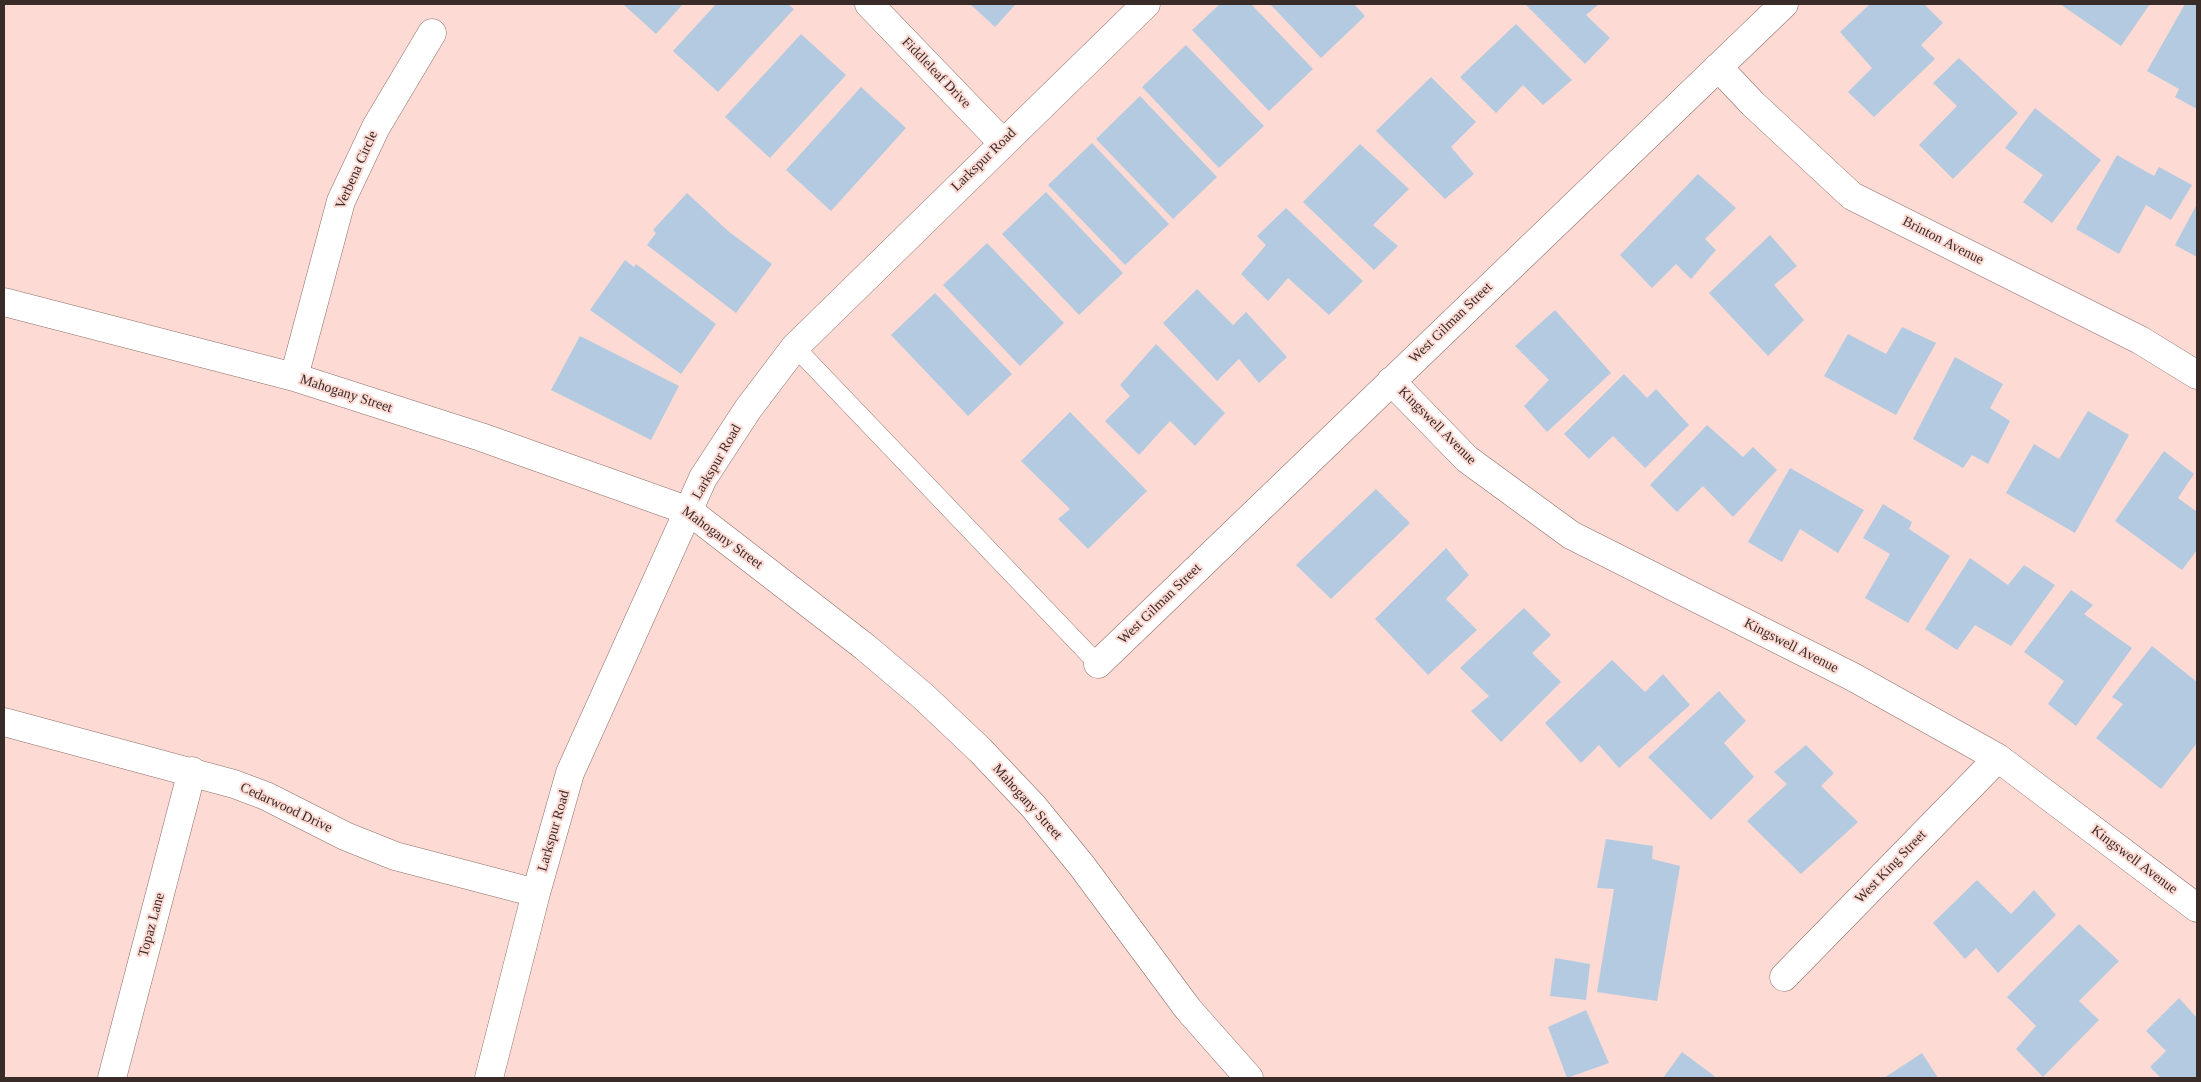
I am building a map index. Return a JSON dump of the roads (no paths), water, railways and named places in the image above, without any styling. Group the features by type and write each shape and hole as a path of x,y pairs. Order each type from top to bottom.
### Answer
{"street":[{"name":"Fiddleleaf Drive","path":"869,4 1002,142"},
{"name":"Larkspur Road","path":"489,1078 536,893 570,773 703,478 743,417 795,347 1002,142 1146,4"},
{"name":"West Gilman Street","path":"1098,664 1784,4"},
{"name":"Verbena Circle","path":"294,378 341,200 376,128 432,33"},
{"name":"Brinton Avenue","path":"1718,67 1753,104 1852,196 2140,340 2197,375"},
{"name":"Mahogany Street","path":"4,302 294,378 481,437 689,510 865,647 924,697 980,750 1033,806 1076,858 1188,1009 1249,1078"},
{"name":"Kingswell Avenue","path":"1391,381 1467,459 1572,535 1853,677 1998,758 2197,908"},
{"name":"Cedarwood Drive","path":"4,722 192,772 266,796 345,836 395,856 536,893"},
{"name":"West King Street","path":"1784,977 1998,758"},
{"name":"Topaz Lane","path":"112,1078 192,772"}],"lane":[{"path":"795,347 1098,664"}]}
